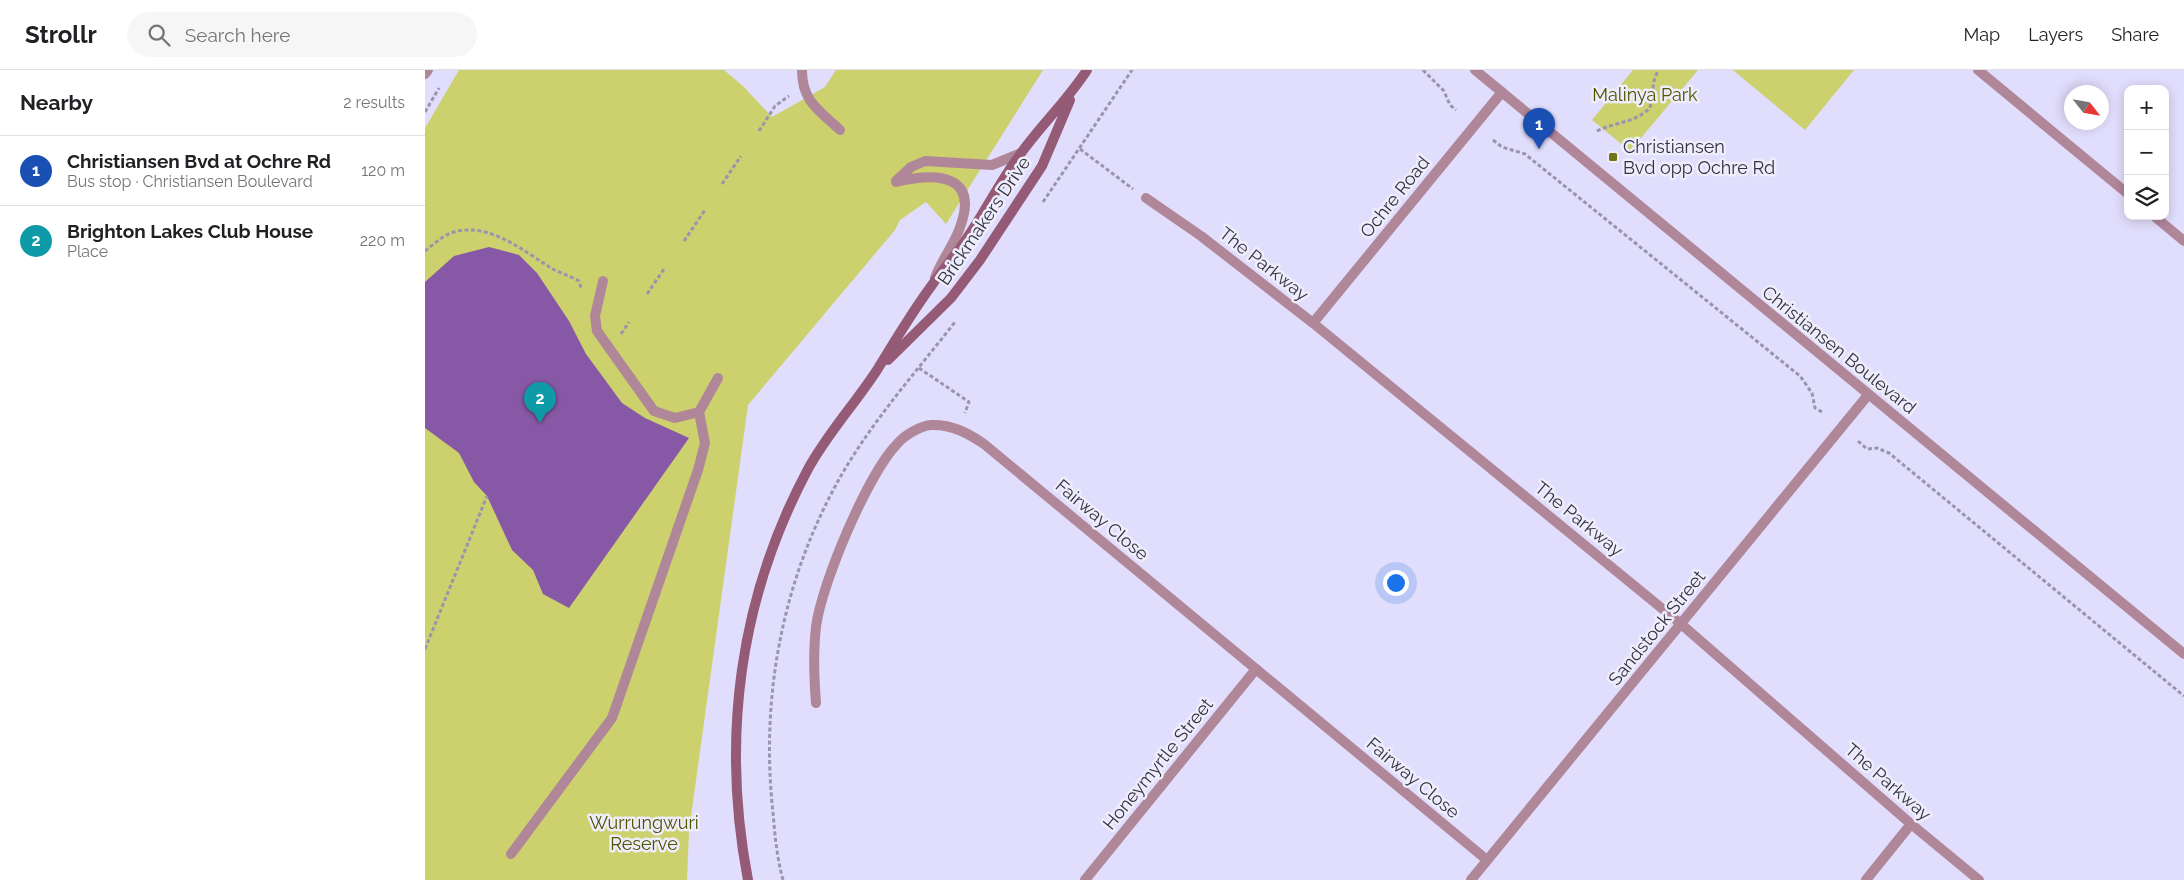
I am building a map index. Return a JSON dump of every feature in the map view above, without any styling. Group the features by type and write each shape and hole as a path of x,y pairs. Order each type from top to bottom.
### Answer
{"street":[{"path":"425,74 428,70"},
{"path":"802,70 802,82 807,98 840,130"},
{"name":"Brickmakers Drive","path":"748,880 740,839 736,774 736,709 745,646 768,556 808,469 875,373 932,285 965,242 1019,154 1073,92 1087,70"},
{"name":"Christiansen Boulevard","path":"1475,70 2184,654"},
{"path":"1978,70 2124,191"},
{"name":"Brickmakers Drive","path":"875,373 951,298 981,260 1042,166 1073,92"},
{"name":"Ochre Road","path":"1313,323 1502,92"},
{"path":"932,285 943,258 959,231 966,203 963,192 954,183 942,177 928,175 896,182 911,167 925,161 992,165 1019,154"},
{"name":"The Parkway","path":"1146,198 1201,236 1313,323 1681,624 1911,824 1979,880"},
{"path":"2159,220 2184,241"},
{"path":"603,281 595,316 597,331 634,384 654,411 664,416 675,418 699,412"},
{"path":"511,854 611,718 698,470 705,443 699,412 718,378"},
{"name":"Sandstock Street","path":"1471,880 1868,395"},
{"name":"Fairway Close","path":"817,703 814,669 816,625 828,578 847,532 873,480 898,443 913,432 930,425 950,426 984,444 1487,860"},
{"name":"Honeymyrtle Street","path":"1085,880 1256,669"},
{"path":"1866,880 1911,824"}],"path":[{"path":"1423,70 1444,91 1450,105 1456,110"},
{"path":"1597,131 1612,124 1632,120 1650,108 1654,81 1658,70"},
{"path":"425,112 440,87"},
{"path":"759,131 775,106 791,94"},
{"path":"1493,140 1502,147 1525,154 1799,376 1812,393 1815,408 1824,413"},
{"path":"1080,149 1146,198"},
{"path":"722,184 741,156"},
{"path":"683,241 705,210"},
{"path":"425,251 440,239 455,232 483,233 520,246 552,268 579,281 582,290 580,297"},
{"path":"647,294 664,269"},
{"path":"617,339 629,322"},
{"path":"919,368 969,402 959,430"},
{"path":"1858,441 1867,449 1877,448 1889,453 2184,696"},
{"path":"425,649 487,496"}],"green space":[{"name":"Wurrungwuri Reserve","path":"459,70 724,70 743,86 772,117 825,87 836,70 1043,70 946,224 926,202 900,220 895,230 748,405 689,831 687,880 425,880 425,128"},
{"name":"Malinya Park","path":"1633,70 1698,70 1630,151 1592,120"},
{"name":"Malinya Park","path":"1733,70 1854,70 1805,130"}],"building":[{"path":"489,247 519,255 537,273 569,321 586,354 622,403 645,418 689,438 569,608 543,594 533,570 512,550 487,496 474,482 459,453 425,428 425,282 454,256"}],"place":[{"name":"Christiansen Bvd at Ochre Rd","path":"1539,149"},
{"name":"Christiansen Bvd opp Ochre Rd","path":"1613,157"},
{"name":"Brighton Lakes Club House","path":"540,423"}]}
